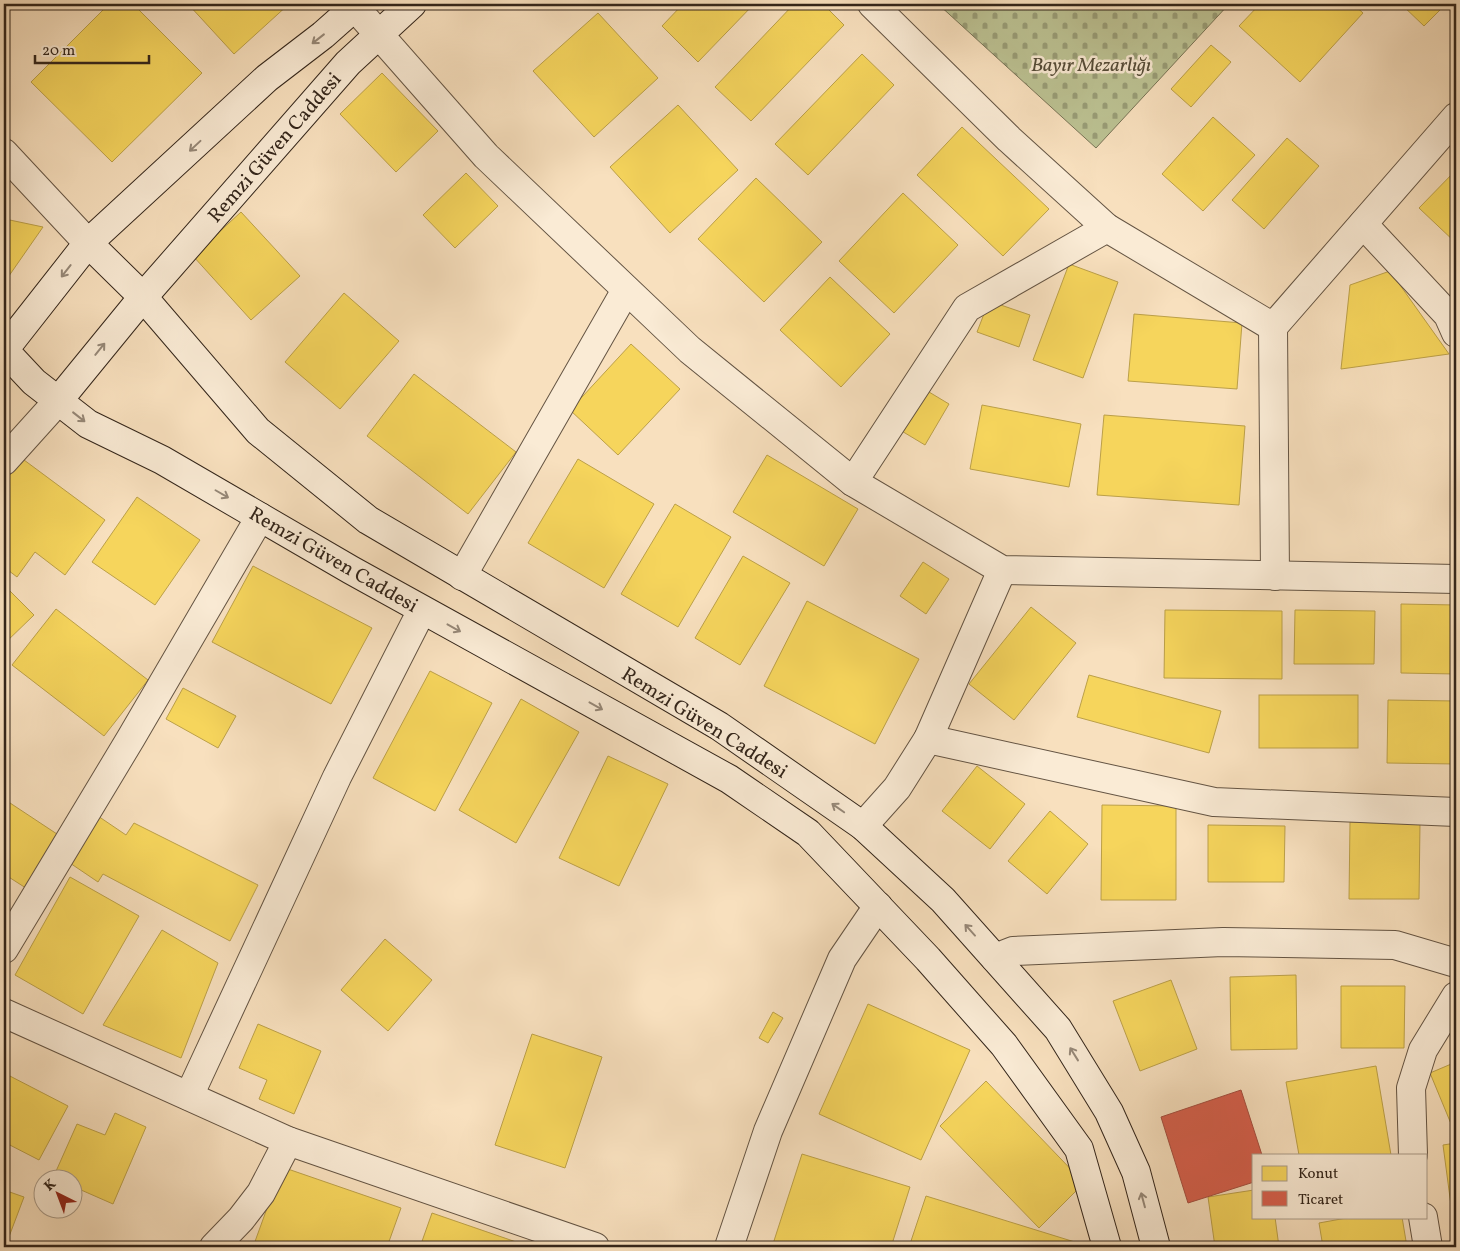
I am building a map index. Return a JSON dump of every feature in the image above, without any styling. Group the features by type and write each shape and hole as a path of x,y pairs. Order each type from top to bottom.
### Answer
{"street":[{"name":"Remzi Güven Caddesi","path":"58,401 143,297 348,63 412,4"},
{"path":"872,4 1008,139 1107,228 1273,327"},
{"name":"Remzi Güven Caddesi","path":"355,5 323,35 267,78 88,243 4,350 34,382 88,424 162,460 422,610 729,779 808,833 878,906 1004,1044 1079,1149 1107,1247"},
{"path":"355,5 379,35 486,156 690,350 853,482 1002,570 1456,579"},
{"path":"1275,576 1273,327 1456,117"},
{"path":"4,154 88,243"},
{"path":"1363,224 1454,318"},
{"path":"853,482 967,308 1107,228"},
{"name":"Remzi Güven Caddesi","path":"88,243 143,297 258,431 368,520 719,726 863,826 943,900 1058,1029 1109,1112 1136,1172 1156,1247"},
{"path":"462,576 626,290"},
{"path":"4,461 58,401"},
{"path":"4,949 131,738 260,516"},
{"path":"863,826 896,788 928,739 1002,570"},
{"path":"189,1096 337,777 422,610"},
{"path":"928,739 1214,802 1456,812"},
{"path":"729,1247 768,1131 842,959 878,906"},
{"path":"995,958 1014,951 1223,942 1395,945 1456,963"},
{"path":"1413,1154 1411,1088 1423,1050 1456,996"},
{"path":"4,1013 288,1141 595,1247"},
{"path":"214,1247 241,1220 261,1193 288,1141"},
{"path":"1423,1218 1428,1247"}],"green space":[{"name":"Bayır Mezarlığı","path":"938,4 1229,4 1096,148"}],"building: Konut":[{"path":"109,4 133,4 202,73 112,162 31,82"},
{"path":"188,4 289,4 234,54"},
{"path":"683,4 754,4 698,62 662,26"},
{"path":"794,4 823,4 844,25 751,121 715,87"},
{"path":"1260,4 1353,4 1363,13 1300,82 1239,26"},
{"path":"1401,4 1446,4 1424,26"},
{"path":"598,13 658,78 594,137 533,71"},
{"path":"1211,45 1231,62 1191,107 1171,89"},
{"path":"862,54 894,85 808,175 775,144"},
{"path":"382,73 438,131 396,172 340,114"},
{"path":"678,105 738,170 670,233 610,167"},
{"path":"1213,117 1255,155 1203,211 1162,174"},
{"path":"962,127 1049,209 1003,256 917,175"},
{"path":"1287,138 1319,166 1264,229 1232,200"},
{"path":"1456,170 1456,243 1419,208"},
{"path":"466,173 498,206 455,248 423,215"},
{"path":"756,178 822,242 764,302 698,239"},
{"path":"903,193 958,245 894,313 839,261"},
{"path":"241,212 300,276 251,320 193,256"},
{"path":"4,220 43,227 4,283"},
{"path":"1069,264 1118,282 1083,378 1033,360"},
{"path":"1390,271 1449,354 1341,369 1350,285"},
{"path":"830,277 890,334 841,387 780,330"},
{"path":"344,293 399,341 340,409 285,362"},
{"path":"989,301 1030,315 1019,347 977,332"},
{"path":"1134,314 1242,323 1237,389 1128,381"},
{"path":"631,344 680,389 618,455 570,410"},
{"path":"414,374 516,452 468,514 367,436"},
{"path":"924,389 949,404 925,445 900,430"},
{"path":"982,405 1081,424 1069,487 970,469"},
{"path":"1104,415 1245,426 1239,505 1097,495"},
{"path":"767,455 858,509 824,566 733,512"},
{"path":"20,457 105,520 65,575 35,552 17,577 4,567 4,478"},
{"path":"578,459 654,504 604,588 528,543"},
{"path":"137,497 200,540 155,605 92,562"},
{"path":"675,504 731,537 678,627 621,594"},
{"path":"743,556 790,583 740,665 695,638"},
{"path":"923,562 949,579 926,614 900,596"},
{"path":"253,566 372,628 331,704 212,642"},
{"path":"4,585 34,615 4,644"},
{"path":"807,601 919,659 875,744 764,686"},
{"path":"1401,604 1456,605 1456,674 1401,673"},
{"path":"1031,607 1076,643 1014,720 969,684"},
{"path":"56,609 148,680 104,736 12,665"},
{"path":"1165,610 1282,611 1282,679 1164,678"},
{"path":"1295,610 1375,611 1374,664 1294,664"},
{"path":"430,671 492,703 435,811 373,778"},
{"path":"1089,675 1221,711 1209,753 1077,717"},
{"path":"183,688 236,716 218,748 166,719"},
{"path":"1259,695 1358,695 1358,748 1259,748"},
{"path":"521,699 579,732 516,843 459,810"},
{"path":"1388,700 1456,701 1456,764 1387,763"},
{"path":"608,756 668,784 619,886 559,858"},
{"path":"977,766 1025,804 990,849 942,811"},
{"path":"4,799 63,838 29,890 4,874"},
{"path":"1102,805 1176,806 1176,900 1101,900"},
{"path":"1050,811 1088,844 1047,894 1008,861"},
{"path":"95,814 126,835 134,823 258,885 230,941 103,874 98,882 64,859"},
{"path":"1350,822 1420,823 1419,899 1349,899"},
{"path":"1208,825 1285,826 1284,882 1208,882"},
{"path":"70,877 139,916 83,1014 15,975"},
{"path":"162,930 218,963 181,1058 103,1025"},
{"path":"385,939 432,980 388,1031 341,990"},
{"path":"1296,975 1297,1049 1231,1050 1230,977"},
{"path":"1171,980 1197,1049 1140,1071 1113,1001"},
{"path":"1341,986 1405,986 1404,1048 1341,1048"},
{"path":"868,1004 970,1050 921,1160 819,1114"},
{"path":"773,1012 783,1018 768,1043 759,1038"},
{"path":"258,1024 321,1051 294,1114 259,1099 267,1080 239,1068"},
{"path":"532,1034 602,1057 565,1168 495,1145"},
{"path":"1456,1062 1456,1130 1454,1131 1430,1073"},
{"path":"1376,1066 1391,1154 1299,1154 1286,1082"},
{"path":"6,1074 68,1106 39,1160 4,1142 4,1078"},
{"path":"986,1081 1084,1183 1039,1228 940,1126"},
{"path":"115,1113 146,1127 113,1204 82,1190 82,1168 57,1168 77,1124 105,1135"},
{"path":"1456,1143 1456,1228 1454,1228 1443,1145"},
{"path":"802,1154 910,1187 892,1244 902,1247 772,1247"},
{"path":"282,1167 401,1208 387,1247 253,1247"},
{"path":"4,1190 24,1197 7,1242 4,1240"},
{"path":"1252,1190 1252,1218 1275,1218 1279,1247 1215,1247 1208,1197"},
{"path":"926,1196 1091,1247 909,1247"},
{"path":"432,1213 522,1244 521,1247 420,1247"},
{"path":"1346,1218 1402,1218 1407,1247 1323,1247 1319,1223"}],"building: Ticaret":[{"path":"1241,1090 1262,1154 1252,1154 1252,1183 1188,1203 1161,1117"}]}
